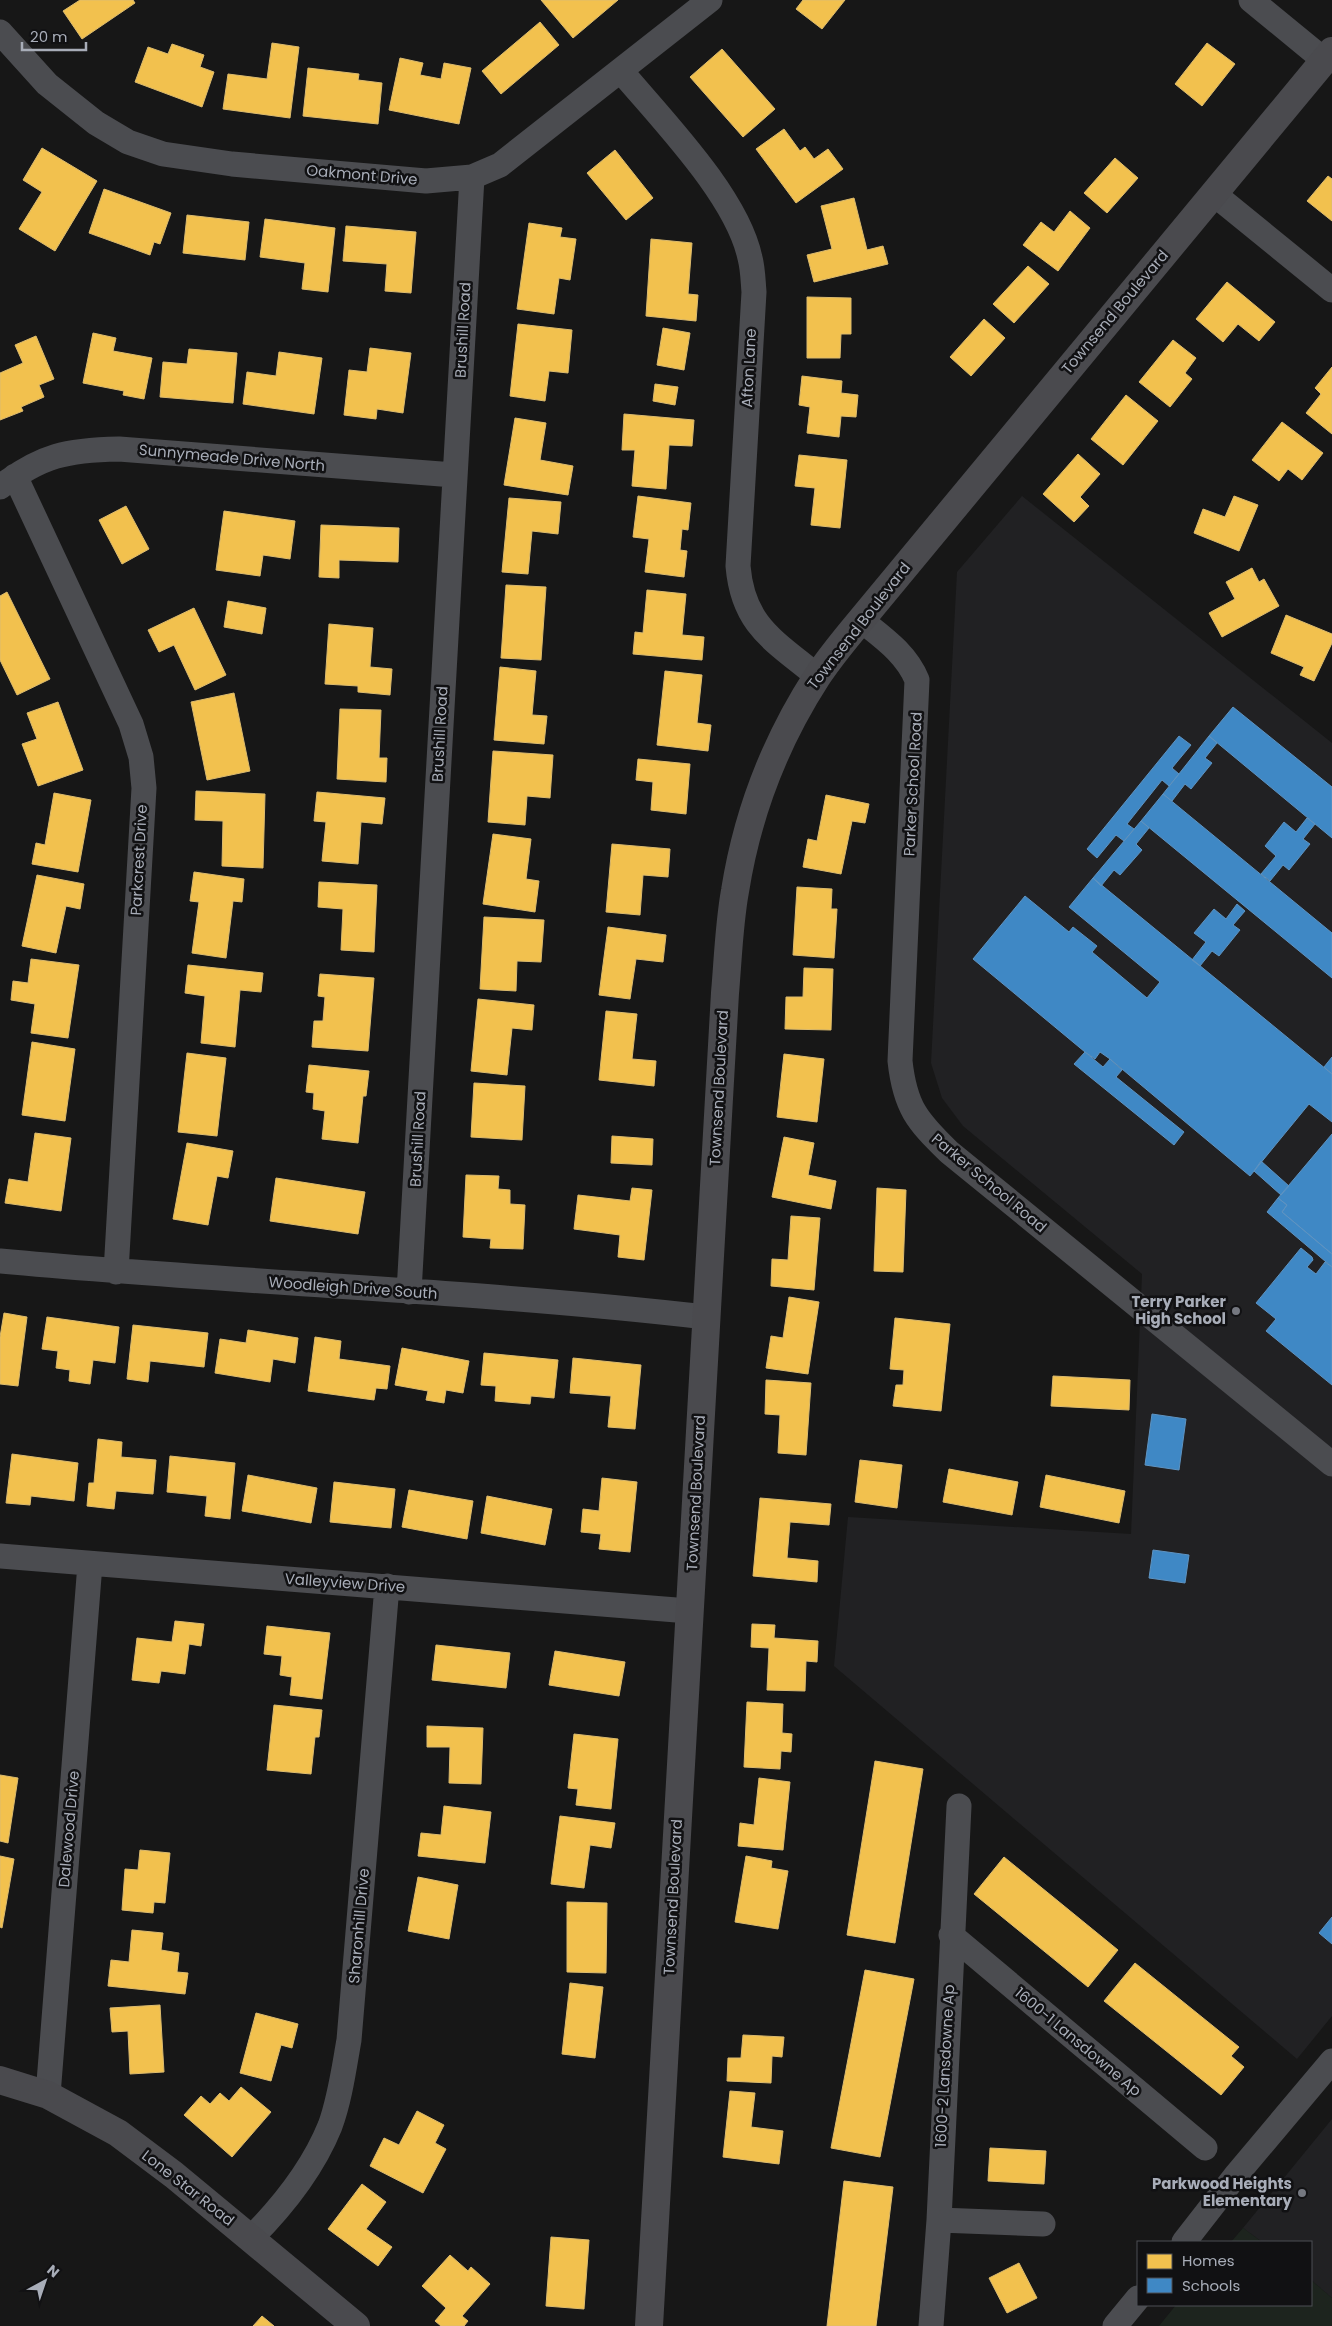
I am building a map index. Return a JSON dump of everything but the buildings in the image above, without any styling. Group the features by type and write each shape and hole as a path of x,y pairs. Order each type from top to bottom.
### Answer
{"street":[{"name":"Oakmont Drive","path":"0,32 41,78 96,123 128,142 163,154 232,164 426,181 472,177 500,165 710,0"},
{"path":"1251,0 1328,55"},
{"name":"Townsend Boulevard","path":"649,2326 725,992 734,892 745,842 763,780 791,721 818,676 861,620 1328,55"},
{"name":"Afton Lane","path":"621,71 712,182 736,218 750,258 754,292 738,566 740,588 749,613 766,633 818,676"},
{"name":"Brushill Road","path":"409,1292 472,177"},
{"path":"1214,194 1332,290"},
{"name":"Sunnymeade Drive North","path":"8,481 37,463 77,450 118,449 454,475"},
{"name":"Parkcrest Drive","path":"8,481 131,724 141,757 144,788 116,1272"},
{"name":"Parker School Road","path":"861,620 891,644 906,660 917,680 900,1061 903,1088 912,1110 928,1131 949,1152 1332,1464"},
{"name":"Woodleigh Drive South","path":"0,1262 116,1272 622,1307 706,1317"},
{"name":"Valleyview Drive","path":"0,1556 689,1612"},
{"name":"Dalewood Drive","path":"48,2096 90,1564"},
{"name":"Sharonhill Drive","path":"251,2238 274,2216 312,2162 330,2125 342,2082 349,2040 387,1586"},
{"name":"1600-2 Lansdowne Ap","path":"931,2326 939,2220 951,1935 959,1806"},
{"name":"1600-1 Lansdowne Ap","path":"951,1935 1205,2148"},
{"path":"1185,2241 1237,2174 1332,2060"},
{"name":"Lone Star Road","path":"0,2080 48,2096 118,2133 174,2175 356,2326"},
{"path":"939,2220 1043,2224"},
{"path":"1115,2326 1137,2299"}],"shaded area":[{"name":"Terry Parker High School","path":"1022,496 1332,743 1332,2016 1297,2059 834,1666 848,1517 1131,1534 1142,1274 963,1126 942,1098 931,1063 957,572"},
{"name":"Parkwood Heights Elementary","path":"1332,2119 1332,2298 1312,2281 1312,2241 1261,2241 1243,2228"},
{"path":"1243,2228 1261,2241 1232,2241"},
{"path":"1312,2281 1332,2298 1332,2326 1159,2326 1175,2306 1312,2306"}],"place":[{"name":"Terry Parker High School","path":"1236,1311"},
{"name":"Parkwood Heights Elementary","path":"1302,2193"}]}
